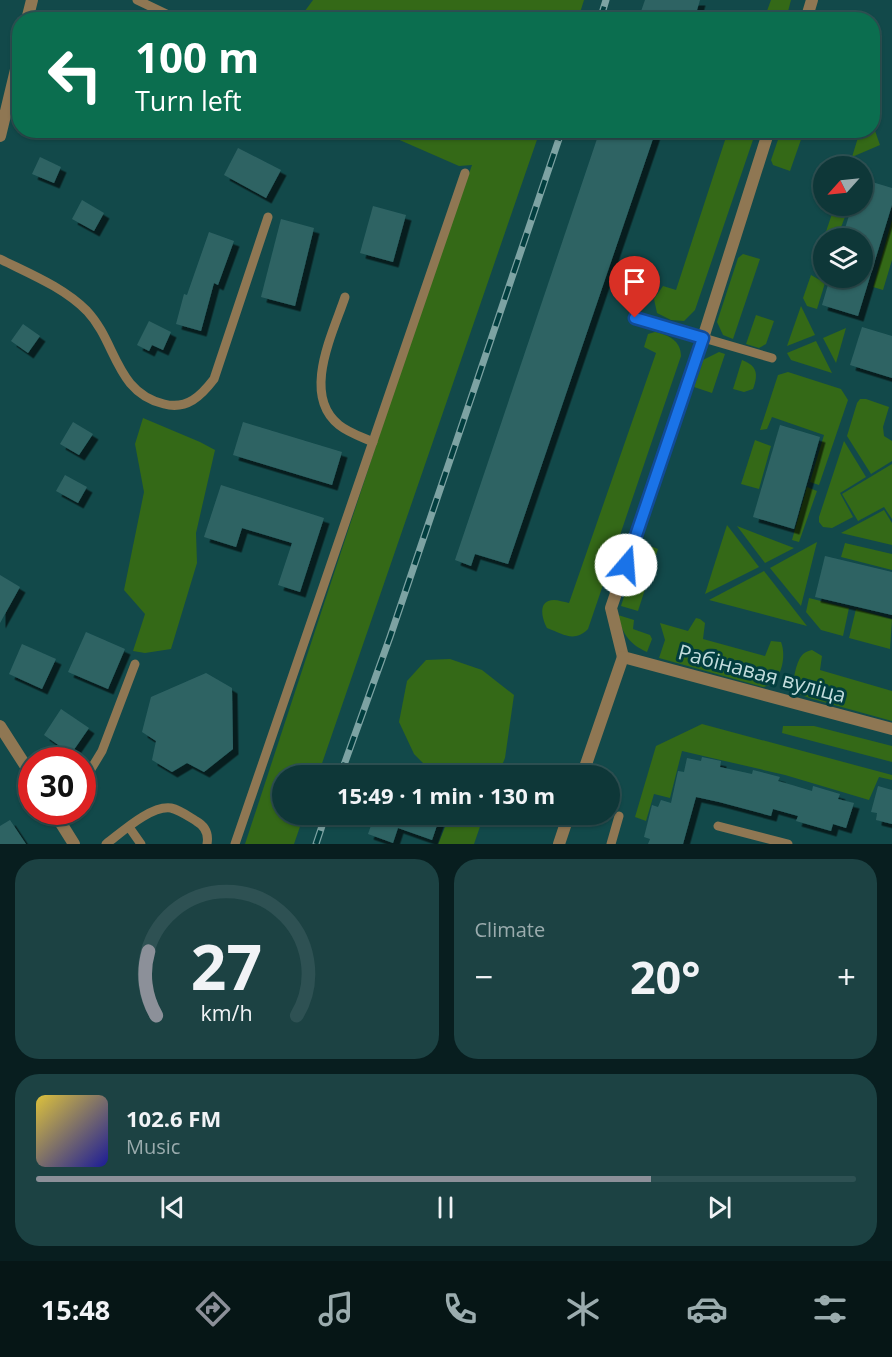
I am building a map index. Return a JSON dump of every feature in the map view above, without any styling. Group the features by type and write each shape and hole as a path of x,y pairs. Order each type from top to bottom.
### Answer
{"street":[{"path":"0,136 12,86"},
{"path":"586,765 623,657 611,608 703,338 766,138"},
{"name":"Рабінавая вуліца","path":"623,657 892,729"},
{"path":"0,726 18,754"},
{"path":"63,825 74,844"},
{"path":"559,844 565,825"}],"lane":[{"path":"137,0 162,12"},
{"path":"236,844 465,173"},
{"path":"0,259 61,290 89,313 122,371 140,394 169,405 184,405 196,400 214,379 268,217"},
{"path":"345,297 322,366 320,375 322,394 327,410 337,423 373,442"},
{"path":"635,318 772,358"},
{"path":"96,761 102,751 135,664"},
{"path":"106,844 155,810 168,808 181,812 203,826 208,835 207,844"},
{"path":"611,844 616,825"},
{"path":"718,826 788,844"},
{"path":"129,827 141,844"}],"green space":[{"path":"313,0 584,0 580,12 304,12"},
{"path":"771,0 791,0 788,12 767,12"},
{"path":"395,138 538,138 321,765 272,765 272,825 301,825 294,844 245,844 414,330 472,165 459,166"},
{"path":"726,138 754,138 695,310 684,321 671,320 657,313 654,299 663,286 676,290"},
{"path":"779,138 802,138 790,171 773,165 771,160"},
{"path":"858,138 878,138 880,145 852,156"},
{"path":"831,216 845,216 841,228 827,228"},
{"path":"892,220 892,260 883,290 873,287"},
{"path":"743,254 760,259 733,339 723,335 717,322 738,258"},
{"path":"811,275 813,276 813,288 823,288 817,309 807,306 803,298"},
{"path":"801,306 815,335 787,346"},
{"path":"756,315 774,321 766,344 759,348 746,344"},
{"path":"846,328 836,363 823,338"},
{"path":"655,332 673,340 679,346 681,356 588,629 578,636 563,635 547,628 542,611 543,606 554,600 569,603 656,353 644,347 648,334"},
{"path":"816,341 832,373 791,360 787,353"},
{"path":"719,352 725,354 712,393 694,387 703,360"},
{"path":"742,360 754,368 756,375 753,389 744,392 733,389"},
{"path":"788,372 841,389 848,400 819,485 810,482 824,435 772,417 767,429 760,430 778,375"},
{"path":"860,399 889,407 883,427 884,436 892,441 892,461 871,474 847,436"},
{"path":"143,418 215,450 196,533 197,563 171,649 145,653 133,651 145,614 124,590 144,492 135,444"},
{"path":"755,440 771,446 759,489 741,484"},
{"path":"844,441 866,477 840,493 853,517 832,528 823,527 819,522 819,517"},
{"path":"892,464 892,519 884,507 858,521 842,494"},
{"path":"807,487 817,491 799,542 792,540"},
{"path":"884,510 892,523 892,545 841,533"},
{"path":"727,525 759,567 705,594"},
{"path":"737,526 794,548 765,563"},
{"path":"817,542 801,606 770,568"},
{"path":"845,543 892,554 892,570 841,557"},
{"path":"645,544 658,549 638,611 621,606 640,547"},
{"path":"764,571 807,626 709,600"},
{"path":"809,598 849,608 843,636 821,630 806,612"},
{"path":"856,609 892,619 890,649 849,638"},
{"path":"618,615 634,620 633,629 650,635 652,639 647,652 627,637"},
{"path":"696,618 705,623 703,639 765,656 771,641 781,642 783,662 774,681 763,687 659,658 665,640 660,623 688,631"},
{"path":"812,650 822,656 820,670 892,691 892,721 809,698 797,692 794,684 797,665 802,655"},
{"path":"450,659 482,670 514,695 502,765 425,765 414,754 399,722 407,681 426,660"},
{"path":"702,724 892,775 892,780 879,777 869,800 785,775 682,751 670,798 654,794 646,821 635,817 656,746"},
{"path":"783,726 814,726 892,746 892,762 782,733"},
{"path":"446,825 481,825 474,844 438,844"}],"building":[{"path":"645,0 700,0 696,12 641,12"},
{"path":"597,138 653,138 508,564 475,554 471,566 455,560"},
{"path":"238,148 281,170 266,198 224,175"},
{"path":"40,157 61,167 54,183 32,174"},
{"path":"873,182 892,188 892,205 873,267 873,228 845,228 849,216 873,216"},
{"path":"82,200 104,213 94,231 72,219"},
{"path":"373,206 406,215 393,262 360,253"},
{"path":"281,219 314,228 295,306 261,297"},
{"path":"209,232 234,241 218,285 214,283 201,331 176,324 184,294 187,295"},
{"path":"827,288 867,288 858,316 822,305"},
{"path":"149,321 171,332 163,350 152,345 149,351 137,345"},
{"path":"23,324 40,336 28,353 11,341"},
{"path":"862,327 892,336 892,378 850,365"},
{"path":"73,422 93,434 79,455 60,444"},
{"path":"243,422 342,452 332,485 233,455"},
{"path":"780,425 820,437 794,529 753,517"},
{"path":"65,475 87,487 78,503 56,491"},
{"path":"221,485 324,518 300,592 278,585 292,543 242,528 236,547 204,537"},
{"path":"825,556 892,572 892,615 815,597"},
{"path":"0,575 20,587 0,623"},
{"path":"86,632 125,649 108,689 68,672"},
{"path":"22,644 56,659 42,689 9,674"},
{"path":"206,673 232,688 233,749 204,772 187,763 172,772 152,760 156,741 142,732 151,697"},
{"path":"61,709 89,728 76,747 61,747 44,735"},
{"path":"702,757 721,761 720,767 752,774 753,770 780,777 778,781 812,791 813,786 840,794 838,799 854,803 846,828 833,824 831,831 796,821 798,816 773,809 771,816 696,797 683,844 648,844 650,839 644,837 652,805 658,807 661,800 671,803 678,771 684,772 687,758 701,761"},
{"path":"878,786 892,790 892,824 876,820 877,813 871,812"},
{"path":"10,820 26,844 0,844 0,826"},
{"path":"371,825 437,825 432,840 398,828 393,843 368,834"}],"railway":[{"path":"602,12 606,0"},
{"path":"344,765 390,637 559,138"},
{"path":"316,844 322,825"}],"route":[{"path":"626,565 703,338 635,318"}]}
